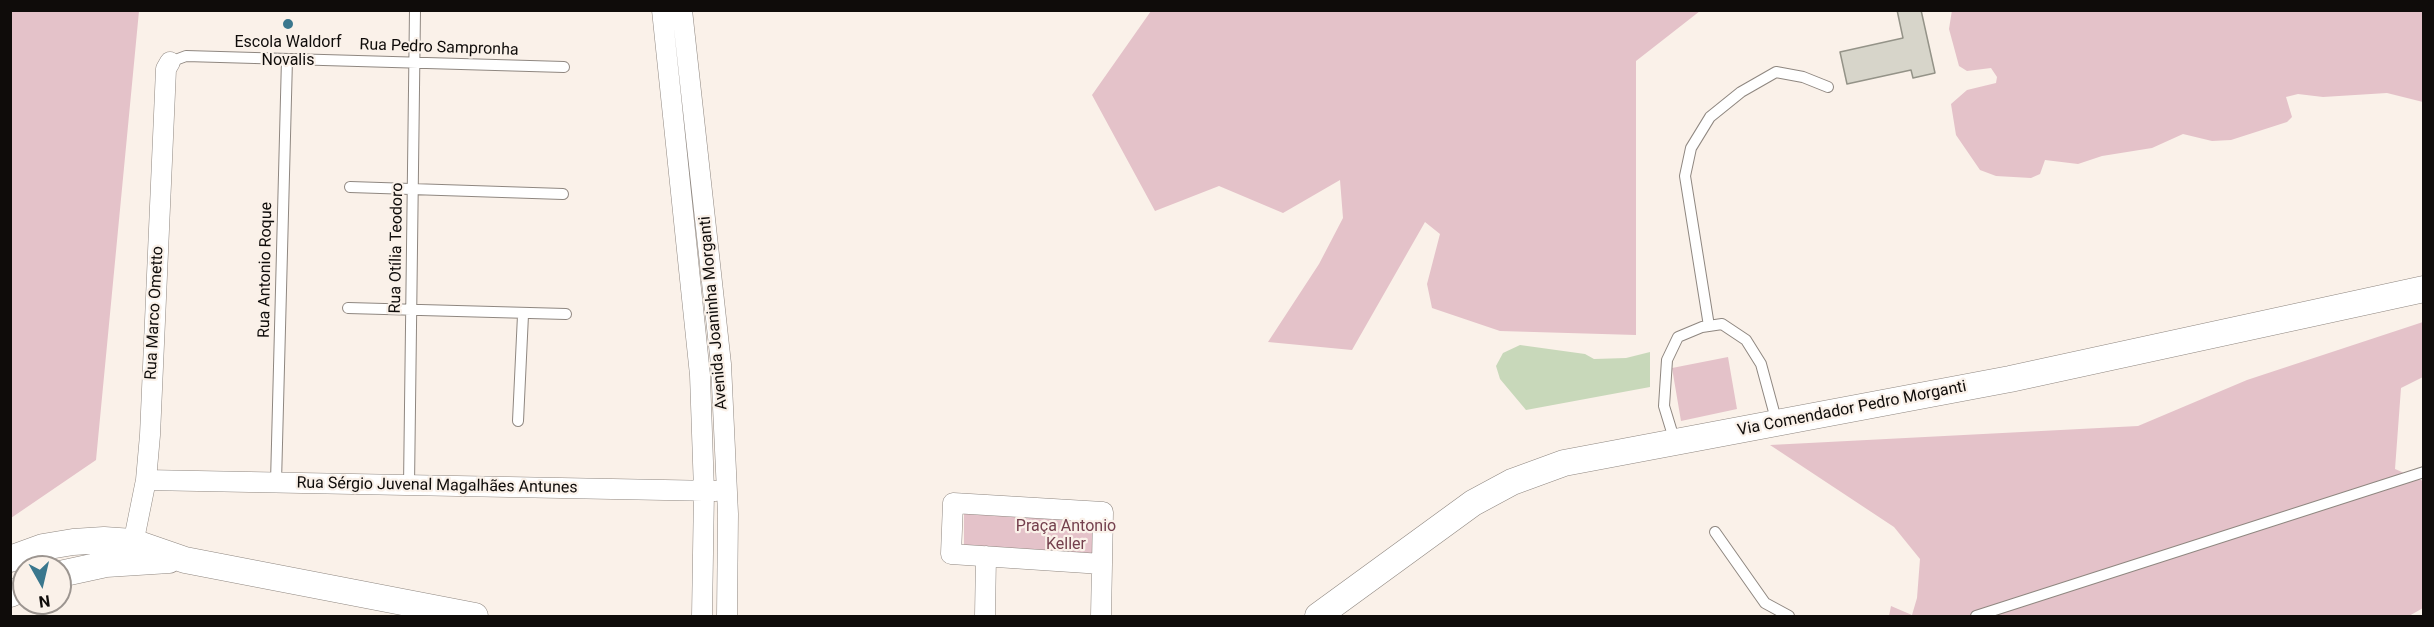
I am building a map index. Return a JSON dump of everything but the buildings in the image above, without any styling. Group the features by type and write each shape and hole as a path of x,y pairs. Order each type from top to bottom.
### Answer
{"street":[{"name":"Avenida Joaninha Morganti","path":"662,10 700,375 704,491 702,616"},
{"name":"Avenida Joaninha Morganti","path":"682,10 721,364 728,490 726,616"},
{"name":"Rua Marco Ometto","path":"131,552 146,480 166,69 170,62"},
{"name":"Via Comendador Pedro Morganti","path":"1318,616 1473,503 1512,482 1564,463 2010,379 2424,288"},
{"name":"Rua Sérgio Juvenal Magalhães Antunes","path":"146,480 728,490"},
{"path":"1101,616 1102,564 1103,512 953,503 951,554 1102,564"},
{"path":"10,559 43,547 104,540 131,552 185,560 475,616"},
{"path":"72,571 106,564 131,552"},
{"path":"985,616 986,556"}],"lane":[{"name":"Rua Otília Teodoro","path":"409,485 414,10"},
{"name":"Rua Pedro Sampronha","path":"170,62 186,56 564,67"},
{"name":"Rua Antonio Roque","path":"276,482 286,59"},
{"path":"1709,326 1686,176 1691,148 1710,117 1742,92 1776,72 1803,77 1828,87"},
{"path":"350,187 563,194"},
{"path":"348,308 523,315 566,314"},
{"path":"518,421 523,315"},
{"path":"1675,442 1664,406 1667,360 1678,337 1709,326 1722,324 1746,340 1761,364 1777,423"},
{"path":"1976,616 2424,472"},
{"path":"1715,532 1765,603 1789,616"}],"green space":[{"path":"11,10 139,11 96,460 11,518"},
{"path":"1952,10 2423,11 2423,102 2387,93 2323,97 2298,94 2286,97 2292,117 2287,122 2231,140 2212,141 2183,134 2152,148 2102,156 2078,164 2045,160 2040,174 2031,178 1996,176 1980,170 1956,135 1951,104 1967,90 1996,83 1997,77 1991,68 1967,71 1959,66 1949,29"},
{"path":"1151,11 1700,11 1636,61 1636,335 1500,331 1432,308 1427,284 1440,234 1425,222 1352,350 1268,342 1319,264 1343,218 1340,180 1283,213 1219,186 1155,211 1092,95"},
{"path":"2423,322 2423,377 2401,388 2395,469 2423,481 2423,608 2409,616 1889,616 1891,606 1912,615 1917,598 1920,559 1894,527 1770,445 2138,426 2247,380"},
{"path":"1728,357 1737,409 1681,421 1672,368"},
{"name":"Praça Antonio Keller","path":"964,510 1097,518 1096,558 964,548"}],"shaded area":[{"path":"1520,345 1585,354 1594,359 1626,358 1650,352 1650,387 1526,410 1500,379 1496,366 1503,353"}],"place":[{"name":"Escola Waldorf Novalis","path":"288,24"}]}
